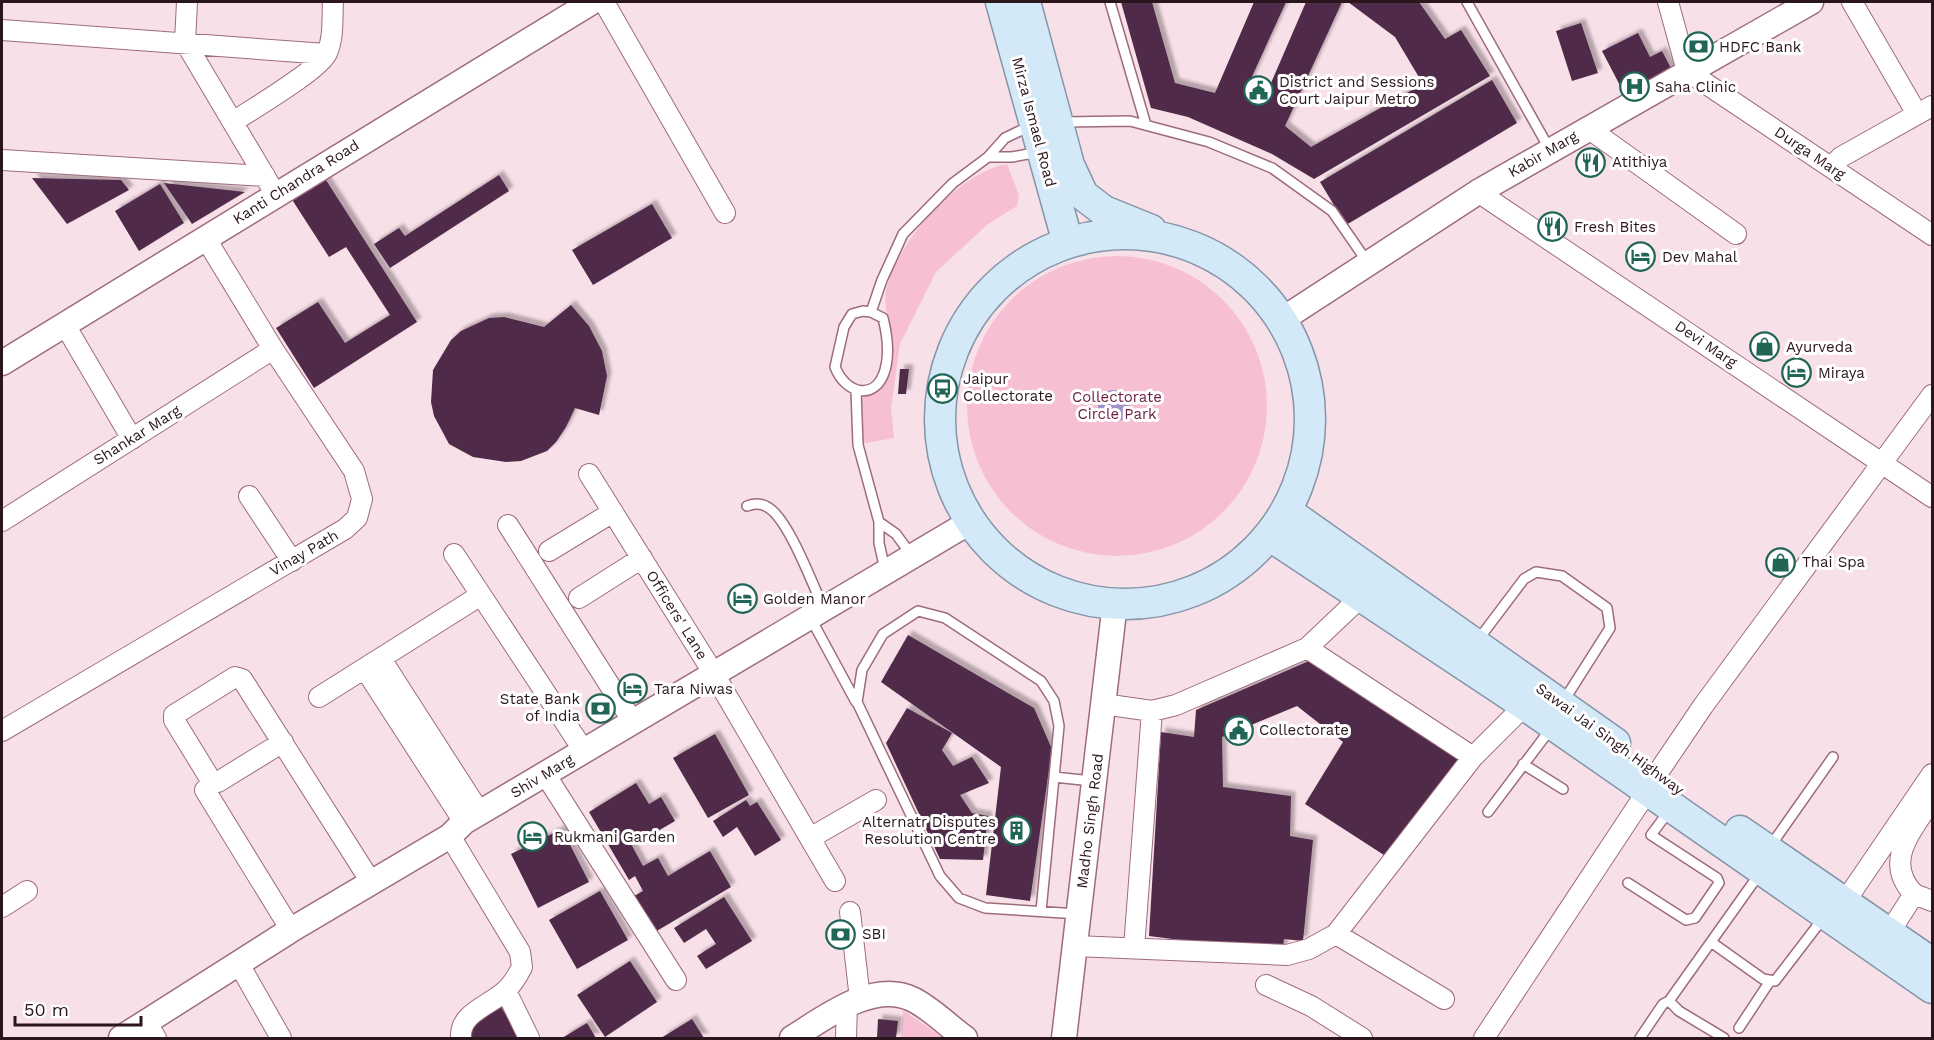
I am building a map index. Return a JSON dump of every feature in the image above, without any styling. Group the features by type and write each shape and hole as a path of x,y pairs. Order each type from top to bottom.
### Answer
{"main road":[{"name":"Mirza Ismael Road","path":"1001,2 1045,133 1068,243"},
{"path":"1025,2 1045,133 1069,165 1083,195 1104,211 1177,241 1226,262 1260,290 1283,319 1300,354 1311,402 1309,450 1279,524 1238,566 1195,590 1155,602 1115,603 1069,595 1024,574 998,554 970,522 948,476 939,430 943,380 958,337 980,303 1020,265 1068,243 1135,233 1177,241"},
{"path":"1279,524 1362,596 1525,705 1558,714"},
{"name":"Sawai Jai Singh Highway","path":"1279,524 1476,643 1558,714 1659,790 1835,909"},
{"path":"1835,909 1889,933 1932,963"},
{"path":"1835,909 1932,988"}],"street":[{"path":"187,2 185,42 270,185"},
{"path":"233,122 314,68 326,54 332,33 333,2"},
{"name":"Kanti Chandra Road","path":"2,363 206,238 270,185 592,2"},
{"path":"604,2 725,213"},
{"path":"1668,2 1687,70"},
{"name":"Kabir Marg","path":"1283,319 1478,192 1687,70 1811,2"},
{"path":"1831,167 1841,157 1925,110 1852,2"},
{"path":"2,30 326,54"},
{"name":"Durga Marg","path":"1687,70 1932,235"},
{"path":"1588,128 1736,234"},
{"path":"2,160 270,185"},
{"name":"Devi Marg","path":"1478,192 1932,497"},
{"name":"Vinay Path","path":"2,732 292,561 345,529 357,518 362,499 354,471 273,350 206,238"},
{"path":"65,325 132,439"},
{"name":"Shankar Marg","path":"2,521 273,350"},
{"path":"1484,1038 1659,790 1703,706 1932,395"},
{"name":"Officers' Lane","path":"589,474 714,674 835,882"},
{"path":"249,496 292,561"},
{"path":"549,551 614,512"},
{"name":"Shiv Marg","path":"121,1038 151,1030 239,964 291,930 545,774 970,522"},
{"path":"508,525 633,722"},
{"path":"454,555 584,751"},
{"path":"579,598 642,558"},
{"path":"319,697 481,595"},
{"path":"1103,704 1152,711 1176,705 1307,648 1362,596"},
{"name":"Madho Singh Road","path":"1064,1038 1115,603"},
{"path":"1307,648 1473,757"},
{"path":"373,664 465,824 520,952 522,967 506,991 466,1019 460,1028 461,1038"},
{"path":"282,742 218,782 212,782 174,720 174,715 239,677 282,742 371,882"},
{"path":"1075,946 1287,955 1309,949 1336,934 1473,757 1525,705"},
{"path":"1134,948 1152,711"},
{"path":"545,774 676,981"},
{"path":"1835,909 1932,774"},
{"path":"205,790 291,930"},
{"path":"1889,933 1923,897 1904,884 1898,868 1903,847 1932,799"},
{"path":"810,838 876,800"},
{"path":"2,907 27,891"},
{"path":"846,1038 854,1001 850,912"},
{"path":"1336,934 1443,999"},
{"path":"239,964 281,1038"},
{"path":"1266,985 1303,1002 1362,1038"},
{"path":"506,991 529,1038"},
{"path":"792,1038 854,1001 887,995 911,999 965,1038"}],"lane":[{"path":"1110,2 1146,125"},
{"path":"1467,2 1550,150"},
{"path":"871,312 882,280 903,234 953,183 988,157 1005,138 1130,122 1209,142 1272,168 1332,211 1368,263"},
{"path":"988,157 1012,157 1045,133"},
{"path":"871,312 882,318 884,324 887,354 885,369 874,386 856,390 846,386 839,378 835,367 838,350 844,327 852,314 871,312"},
{"path":"856,390 858,445 879,522 879,543 886,572"},
{"path":"747,506 758,503 770,508 783,521 817,613 857,702 940,876 946,884 959,898 985,908 1078,914"},
{"path":"879,522 896,534 912,556"},
{"path":"1476,643 1524,579 1536,572 1562,576 1607,608 1610,628 1558,714 1488,812"},
{"path":"857,702 862,670 883,634 918,611 945,618 1041,681 1054,701 1059,726 1041,911"},
{"path":"1640,1038 1711,942 1833,757"},
{"path":"1523,764 1563,789"},
{"path":"1054,777 1094,781"},
{"path":"1628,883 1686,920 1695,918 1719,883 1717,878 1651,835 1659,790"},
{"path":"1711,942 1770,981 1776,981 1835,909"},
{"path":"1740,1028 1770,981"},
{"path":"1669,1001 1679,1011 1724,1038"}],"green space":[{"path":"1007,164 1019,195 1017,206 988,224 936,272 900,344 891,408 894,438 861,444 856,406 878,381 883,371 887,341 886,292 902,253 931,213 950,195 988,170"},
{"name":"Collectorate Circle Park","path":"1117,256 1146,259 1174,268 1188,274 1223,300 1249,335 1255,349 1264,377 1267,406 1264,435 1255,463 1249,477 1223,512 1188,538 1174,544 1146,553 1117,556 1088,553 1060,544 1046,538 1011,512 985,477 979,463 970,435 967,406 970,377 979,349 985,335 1011,300 1046,274 1060,268 1088,259"},
{"path":"903,1010 943,1038 901,1038"}],"shaded area":[{"path":"1114,390 1125,395 1130,406 1125,417 1114,422 1103,417 1098,406 1103,395"}],"building":[{"name":"District and Sessions Court Jaipur Metro","path":"1121,2 1152,2 1175,83 1215,93 1254,2 1286,2 1250,81 1268,90 1306,2 1342,2 1285,126 1311,147 1423,84 1395,37 1348,2 1419,2 1445,39 1461,30 1490,76 1314,179 1272,154 1188,117 1151,108"},
{"path":"1581,23 1598,73 1572,81 1556,31"},
{"path":"1638,33 1650,57 1662,51 1673,72 1626,97 1602,51"},
{"path":"1492,80 1517,123 1346,225 1320,182"},
{"path":"499,175 509,191 390,268 374,244 399,228 405,236"},
{"path":"324,177 417,322 314,388 276,328 318,302 345,343 390,315 346,247 329,257 291,198"},
{"path":"32,178 121,180 129,190 67,224"},
{"path":"164,183 245,192 192,224"},
{"path":"160,184 184,223 139,251 115,211"},
{"path":"652,204 672,238 593,285 572,250"},
{"path":"571,305 589,326 602,351 607,376 599,415 575,408 566,427 547,451 521,461 506,462 473,457 449,444 434,416 431,402 433,370 451,340 461,331 489,318 504,317 544,327"},
{"path":"900,369 909,369 906,394 898,394"},
{"name":"Alternatr Disputes Resolution Centre","path":"908,635 1034,708 1052,749 1030,901 986,895 1001,767 881,682"},
{"path":"1309,661 1459,760 1387,857 1305,804 1343,742 1297,706 1222,737 1223,787 1291,796 1290,836 1313,840 1303,941 1284,939 1282,953 1149,936 1161,732 1194,737 1196,710"},
{"path":"907,708 952,733 942,750 953,766 972,757 989,783 960,795 972,813 988,816 983,860 940,859 886,743"},
{"path":"715,734 749,795 708,818 673,758"},
{"path":"636,783 649,804 661,797 675,821 639,842 637,838 630,842 643,866 658,858 668,876 710,851 731,887 655,932 634,896 643,891 635,876 629,880 589,812"},
{"path":"746,800 750,806 757,802 781,840 755,856 737,827 723,837 713,821"},
{"path":"562,829 589,882 538,908 511,854"},
{"path":"600,891 628,940 577,969 549,920"},
{"path":"724,897 752,941 706,969 697,956 716,944 706,929 684,943 674,928"},
{"path":"630,961 657,1002 605,1037 577,995"},
{"path":"501,1007 520,1038 468,1038 463,1030"},
{"path":"692,1019 704,1038 661,1038"},
{"path":"878,1019 898,1021 896,1038 877,1038"},
{"path":"587,1023 596,1038 562,1038"}],"place":[{"name":"HDFC Bank","path":"1698,47"},
{"name":"Saha Clinic","path":"1634,87"},
{"name":"District and Sessions Court Jaipur Metro","path":"1258,91"},
{"name":"Atithiya","path":"1591,162"},
{"name":"Fresh Bites","path":"1553,227"},
{"name":"Dev Mahal","path":"1641,257"},
{"name":"Ayurveda","path":"1765,347"},
{"name":"Miraya","path":"1797,373"},
{"name":"Jaipur Collectorate","path":"942,388"},
{"name":"Thai Spa","path":"1781,562"},
{"name":"Golden Manor","path":"742,599"},
{"name":"Tara Niwas","path":"633,689"},
{"name":"State Bank of India","path":"601,708"},
{"name":"Collectorate","path":"1238,730"},
{"name":"Alternatr Disputes Resolution Centre","path":"1017,831"},
{"name":"Rukmani Garden","path":"533,837"},
{"name":"SBI","path":"841,934"}]}
